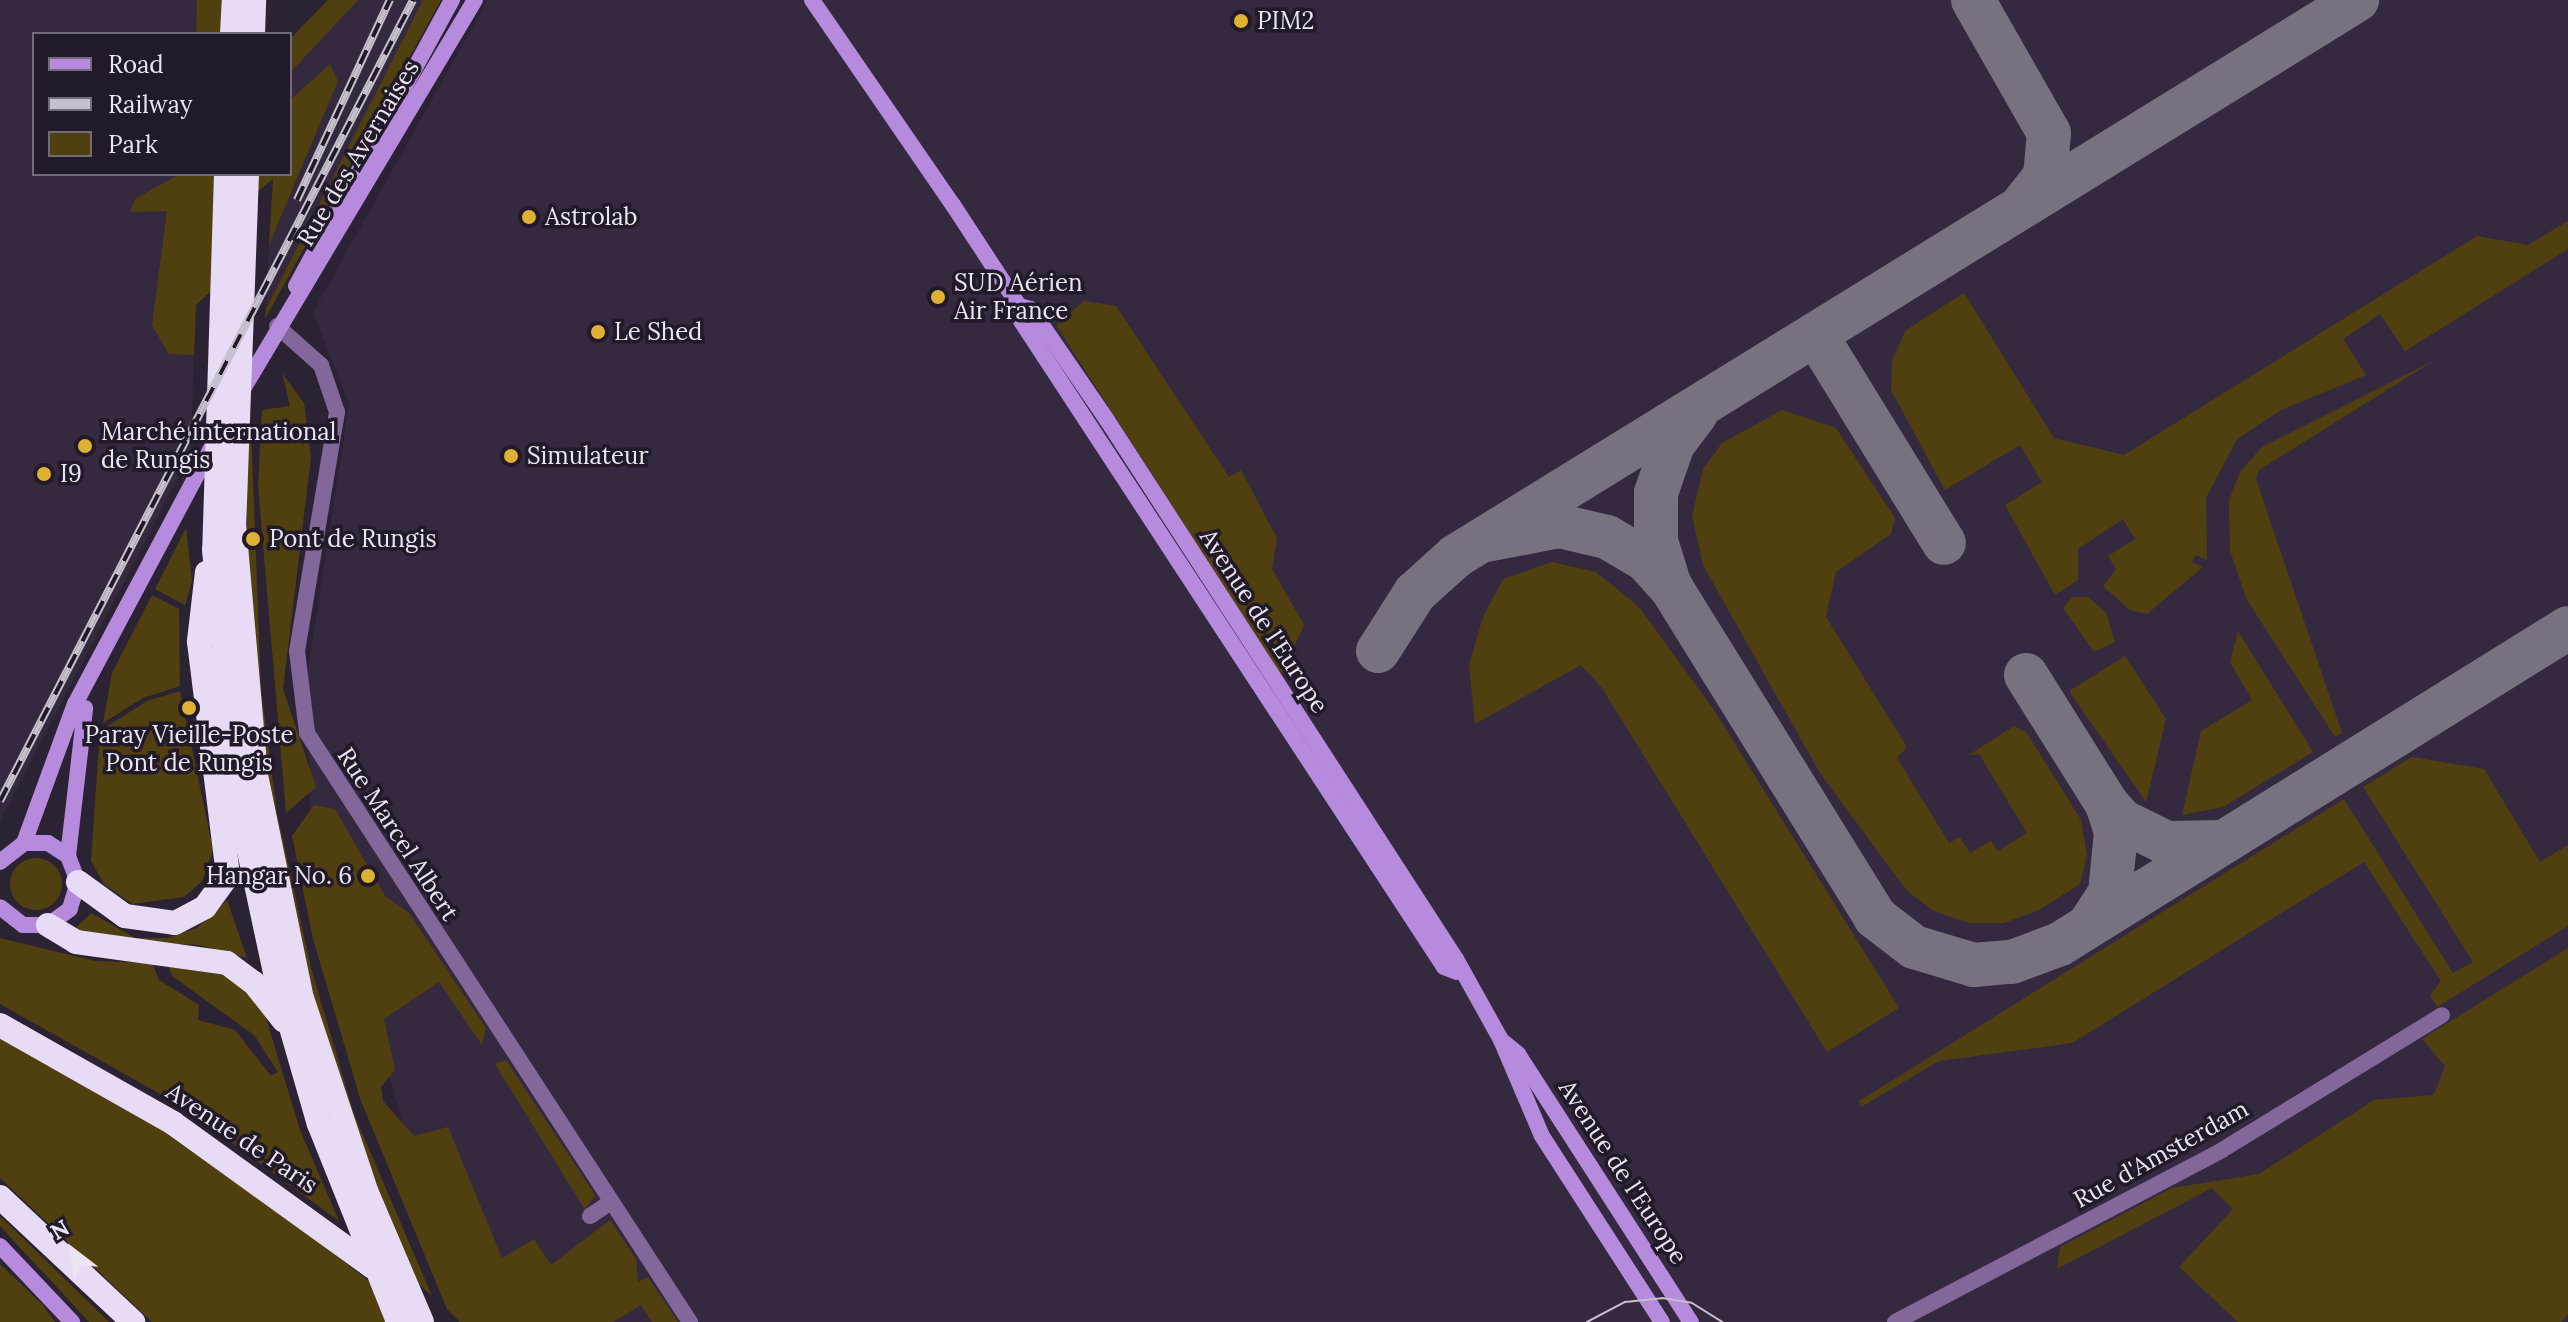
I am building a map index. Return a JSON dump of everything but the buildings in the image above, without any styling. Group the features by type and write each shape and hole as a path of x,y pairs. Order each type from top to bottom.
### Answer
{"highway":[{"path":"234,0 245,25"},
{"path":"226,176 214,550 238,800 290,1027 319,1124 398,1322"},
{"path":"247,176 234,523 238,625 281,911 338,1112 422,1322"},
{"path":"78,882 125,916 175,923 205,907 228,875 199,641 214,550"},
{"path":"48,925 76,942 227,963 254,983 290,1027"},
{"name":"Avenue de Paris","path":"0,1025 96,1076 271,1188 437,1322"},
{"path":"0,1197 133,1322"}],"street":[{"name":"Rue des Avernaises","path":"24,843 94,671 277,326 313,247 452,0"},
{"name":"Rue des Avernaises","path":"277,326 349,222 475,0"},
{"path":"812,0 843,39"},
{"path":"825,0 843,39"},
{"name":"Avenue de l'Europe","path":"843,39 1019,306 1021,321 1444,967 1457,972 1501,1040 1518,1054 1691,1322"},
{"name":"Rue Marcel Albert","path":"277,326 321,365 337,412 297,651 307,733 690,1322"},
{"name":"Rue des Avernaises","path":"68,856 77,733 94,671"},
{"path":"0,862 24,843 48,843 68,856 78,882 70,909 48,925 4,917"},
{"name":"Rue d'Amsterdam","path":"1895,1322 2210,1157 2442,1015"},
{"path":"1501,1040 1542,1136 1662,1322"},
{"path":"590,1216 611,1202"},
{"path":"0,1246 72,1322"},
{"path":"1636,1282 1657,1269"}],"shaded area":[{"name":"Marché international de Rungis","path":"0,0 197,0 196,32 32,32 32,176 199,176 191,453 0,821"},
{"path":"356,0 424,0 266,309 269,245 338,81 329,65 292,98 292,71"},
{"path":"488,0 2568,0 2568,1322 462,1322 310,808 308,672 349,404 313,312"}],"green space":[{"path":"197,0 225,0 224,32 196,32"},
{"path":"328,0 358,0 292,71 292,37"},
{"path":"423,0 441,0 265,319 266,309"},
{"path":"330,64 338,81 269,245 273,179 257,192 257,176 292,176 292,98"},
{"path":"176,176 218,176 213,289 196,305 194,355 169,354 152,325 167,211 130,212 135,199"},
{"path":"2568,221 2568,249 2405,351 2380,314 2343,339 2366,375 2281,410 2237,439 2206,498 2207,560 2196,555 2192,562 2203,567 2147,614 2130,610 2103,586 2116,569 2108,556 2135,539 2123,519 2078,549 2078,580 2055,595 2005,505 2042,482 2020,445 1945,490 1891,390 1892,361 1906,330 1964,293 2054,438 2124,455 2477,236 2528,245"},
{"path":"1084,301 1116,306 1229,477 1241,470 1277,538 1272,569 1304,625 1281,675 1056,325"},
{"path":"2435,360 2259,470 2256,479 2342,733 2335,737 2247,600 2230,551 2229,500 2240,472 2262,447"},
{"path":"282,373 304,403 311,457 283,689 316,787 286,813 258,486 262,410 290,406"},
{"path":"1782,410 1836,428 1895,518 1891,534 1836,572 1826,617 1907,747 1897,758 1949,843 1960,837 1970,853 1991,841 1998,851 2027,833 1979,754 1969,755 2014,726 2027,733 2081,820 2087,855 2080,884 2039,910 2004,923 1969,923 1934,911 1907,891 1820,773 1703,565 1692,516 1703,469 1722,443"},
{"path":"251,426 261,689 277,813 311,968 354,1114 432,1296 410,1277 319,1026 284,882 254,693 243,433"},
{"path":"186,528 192,581 185,605 155,589"},
{"path":"1552,562 1596,572 1639,607 1714,710 1899,1008 1827,1052 1602,688 1581,665 1475,724 1469,665 1483,617 1503,579"},
{"path":"152,595 179,609 180,686 143,698 103,723 112,673"},
{"path":"2072,597 2088,597 2106,612 2115,642 2094,652 2063,608"},
{"path":"2238,631 2313,752 2223,807 2182,815 2201,731 2252,700 2230,662"},
{"path":"2125,656 2166,719 2146,802 2069,691"},
{"path":"180,691 213,850 202,881 184,897 132,904 104,884 91,861 100,731 147,701"},
{"path":"2412,757 2484,769 2540,862 2568,845 2568,926 2437,1007 2430,995 2441,981 2364,862 2072,1043 1939,1061 1861,1107 1859,1101 2344,799 2453,973 2473,962 2363,787"},
{"path":"314,805 335,809 385,896 409,913 486,1028 482,1045 439,982 384,1019 395,1070 381,1087 383,1101 414,1136 448,1127 502,1258 534,1239 551,1265 610,1220 636,1259 638,1282 648,1277 678,1322 652,1322 641,1305 613,1322 460,1322 447,1309 361,1101 313,939 292,836"},
{"path":"36,858 55,865 62,884 55,903 36,910 17,903 10,884 17,865"},
{"path":"227,900 247,958 199,945 102,940 75,929 91,913 135,938 167,938 197,928"},
{"path":"0,938 95,961 152,963 159,980 199,1005 198,1020 235,1030 271,1076 278,1072 254,1035 172,976 168,965 216,964 261,1002 300,1130 339,1221 180,1105 0,1004"},
{"path":"2568,948 2568,1314 2561,1322 2238,1322 2179,1267 2233,1209 2212,1188 2057,1269 2060,1247 2172,1188 2259,1174 2374,1100 2434,1095 2445,1066 2422,1039"},
{"path":"0,1038 164,1127 242,1182 370,1282 388,1322 152,1322 0,1178"},
{"path":"506,1060 595,1195 585,1210 495,1064"},
{"path":"0,1216 109,1322 89,1322 0,1226"},
{"path":"0,1264 42,1304 55,1322 0,1322"}],"taxiway":[{"path":"1973,0 2049,133 2045,176 2023,204"},
{"path":"1378,651 1415,593 1456,556 2357,0"},
{"path":"1816,335 1944,543"},
{"path":"1669,583 1656,541 1656,493 1673,444 1696,414"},
{"path":"1481,541 1560,526 1607,537 1646,560 1672,589 1875,917 1914,947 1974,965 2012,962 2060,944 2568,628"},
{"path":"2026,675 2107,804 2116,832 2110,893 2090,924"},
{"path":"2107,804 2122,821 2167,843 2223,842"}],"tram line":[{"path":"1587,1322 1625,1302 1662,1298 1692,1303 1723,1322"}],"railway":[{"path":"297,200 390,0"},
{"path":"0,801 413,0"}],"place":[{"name":"PIM2","path":"1241,21"},
{"name":"Astrolab","path":"529,217"},
{"name":"SUD Aérien Air France","path":"938,297"},
{"name":"Le Shed","path":"598,332"},
{"name":"Marché international de Rungis","path":"85,446"},
{"name":"Simulateur","path":"511,456"},
{"name":"I9","path":"44,474"},
{"name":"Pont de Rungis","path":"253,539"},
{"name":"Paray Vieille-Poste Pont de Rungis","path":"189,708"},
{"name":"Hangar No. 6","path":"368,876"}]}
